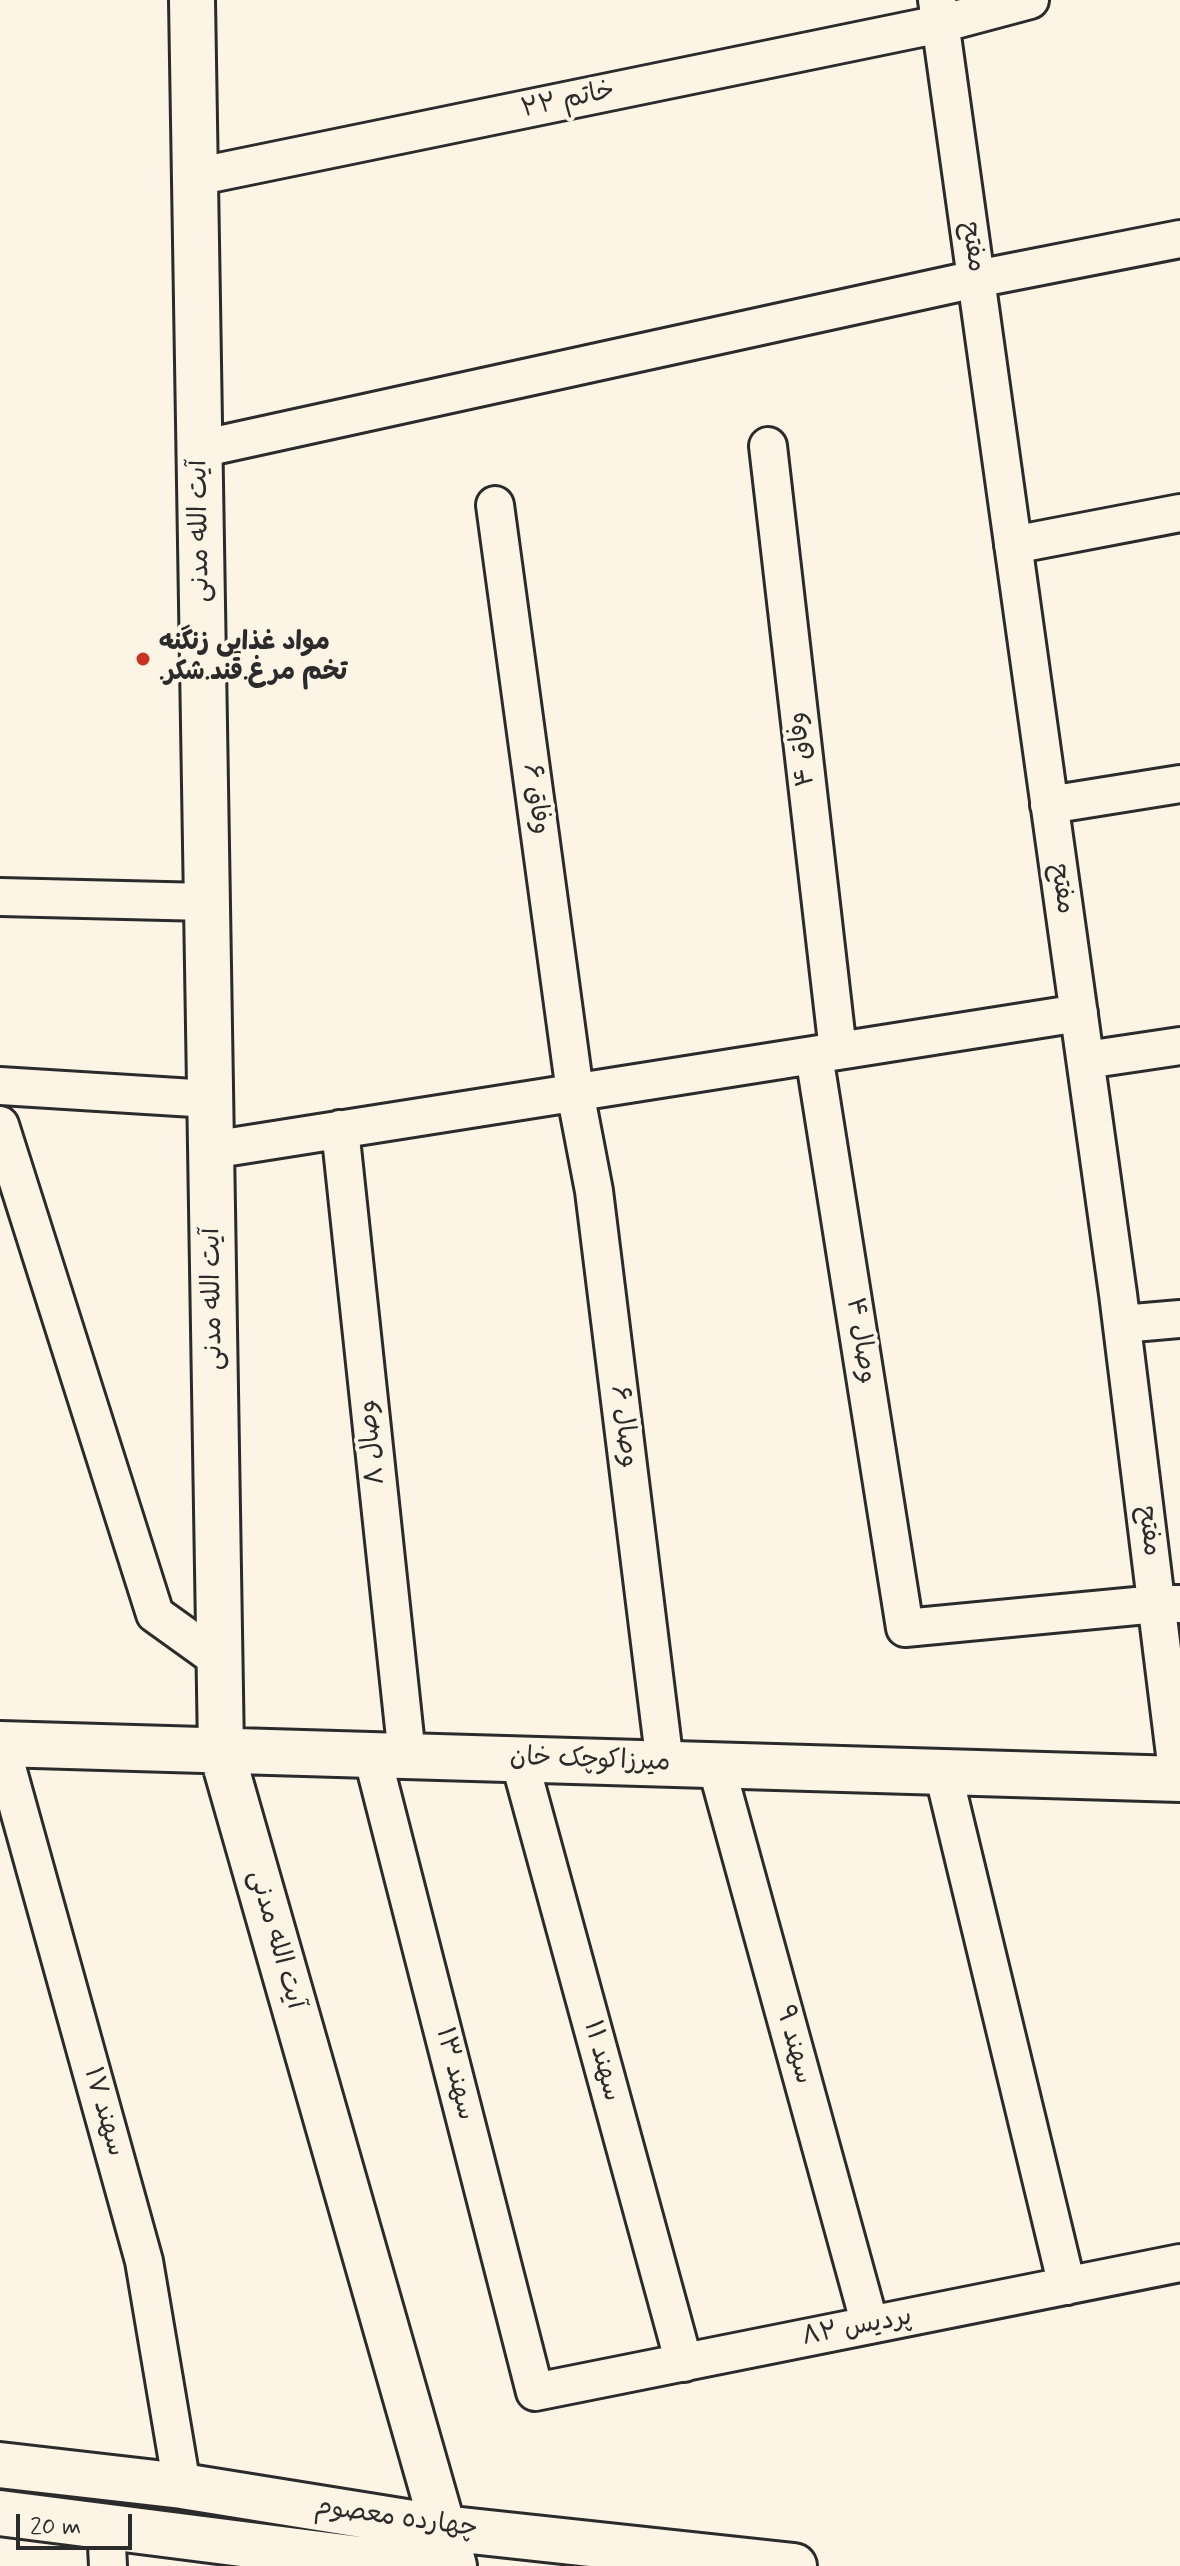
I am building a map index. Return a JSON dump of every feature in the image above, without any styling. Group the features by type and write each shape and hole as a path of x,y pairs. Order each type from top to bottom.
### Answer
{"main road":[{"name":"آیت الله مدنی","path":"192,0 221,1750 449,2547"},
{"name":"میرزاکوچک خان","path":"0,1743 1179,1779"},
{"name":"چهارده معصوم","path":"0,2465 182,2486 449,2547 794,2566"},
{"name":"چهارده معصوم","path":"0,2513 107,2546 414,2566"}],"street":[{"name":"خاتم ۲۲","path":"195,177 938,12 1030,0"},
{"name":"مفتح","path":"938,12 1122,1324 1168,1604 1179,1779"},
{"path":"200,449 976,279 1180,239"},
{"name":"وفاق ۴","path":"768,446 826,1053"},
{"name":"وفاق ۶","path":"495,505 575,1092"},
{"path":"1013,545 1180,513"},
{"path":"1049,805 1180,784"},
{"path":"0,897 207,902"},
{"path":"211,1150 1079,1013"},
{"path":"1086,1060 1180,1046"},
{"name":"وصال ۴","path":"826,1053 905,1628 1168,1604"},
{"path":"0,1086 210,1099"},
{"name":"وصال ۶","path":"575,1092 594,1191 665,1764"},
{"path":"0,1125 155,1614 219,1660"},
{"name":"وصال ۸","path":"340,1129 389,1756"},
{"path":"1122,1324 1180,1319"},
{"name":"سهند ۱۷","path":"0,1743 144,2261 182,2486"},
{"name":"سهند ۱۳","path":"389,1756 535,2392"},
{"name":"سهند ۱۱","path":"519,1759 684,2363"},
{"name":"سهند ۹","path":"716,1765 870,2325"},
{"path":"943,1772 1067,2286"},
{"name":"پردیس ۸۲","path":"535,2392 1180,2263"}],"place":[{"name":"مواد غذایی زنگنه .تخم مرغ.قند.شکر","path":"143,659"}]}
